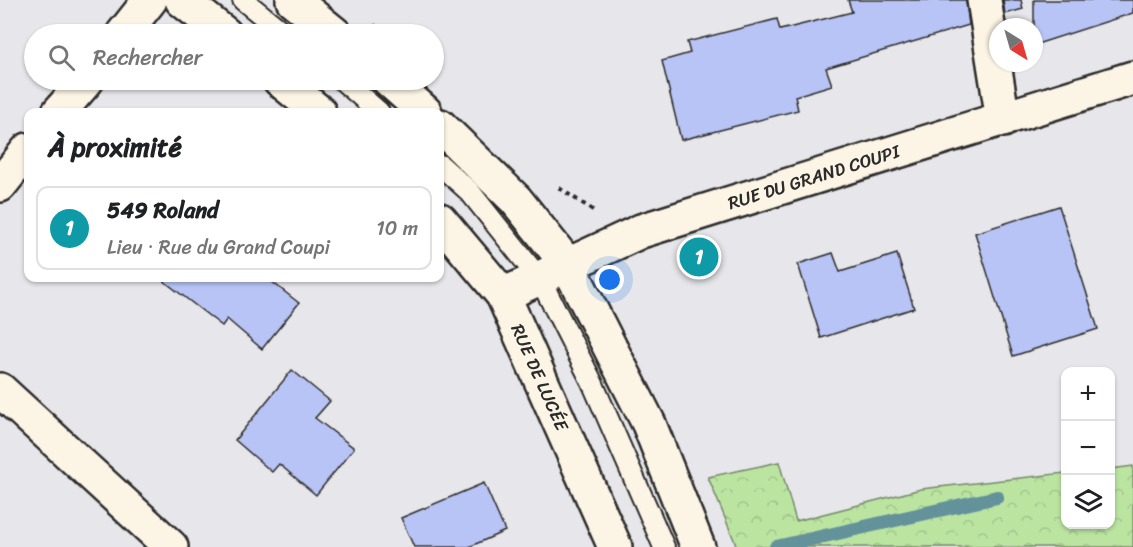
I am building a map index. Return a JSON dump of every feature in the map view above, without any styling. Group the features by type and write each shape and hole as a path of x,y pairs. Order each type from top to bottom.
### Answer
{"street":[{"path":"131,24 150,0"},
{"path":"182,0 212,24"},
{"path":"293,0 323,24"},
{"path":"984,0 1004,120"},
{"name":"RUE DU GRAND COUPI","path":"503,295 641,231 741,198 1004,120 1133,78"},
{"path":"63,108 79,90"},
{"path":"292,90 315,108"},
{"path":"400,90 420,108"},
{"path":"444,130 516,200 568,265 649,424 698,547"},
{"path":"0,185 24,155"},
{"name":"RUE DE LUCÉE","path":"444,225 503,295 615,547"},
{"path":"0,390 171,547"}],"lane":[{"path":"243,0 273,24"},
{"path":"354,90 374,108"},
{"path":"444,168 471,192 539,278 592,382 664,547"}],"green space":[{"path":"779,462 796,521 921,489 1061,473 1061,529 1115,529 1115,468 1133,466 1133,547 737,547 708,477"}],"building":[{"path":"848,0 966,0 969,25 826,68 832,85 795,96 798,110 681,140 662,61 690,53 687,42 777,19 780,30 852,12"},
{"path":"1003,0 1021,0 1023,9 1005,14"},
{"path":"1034,0 1133,0 1133,13 1043,42 1043,18 1034,18"},
{"path":"1059,206 1098,329 1013,356 975,233"},
{"path":"833,253 840,272 897,254 914,308 821,338 798,264"},
{"path":"165,282 272,282 299,303 262,349 227,319 222,326"},
{"path":"292,370 330,401 315,418 354,448 316,495 279,464 272,472 235,440"},
{"path":"484,483 505,531 469,547 414,547 401,518"}],"waterway":[{"path":"776,547 997,497"}],"place":[{"name":"549 Roland","path":"699,257"}]}
